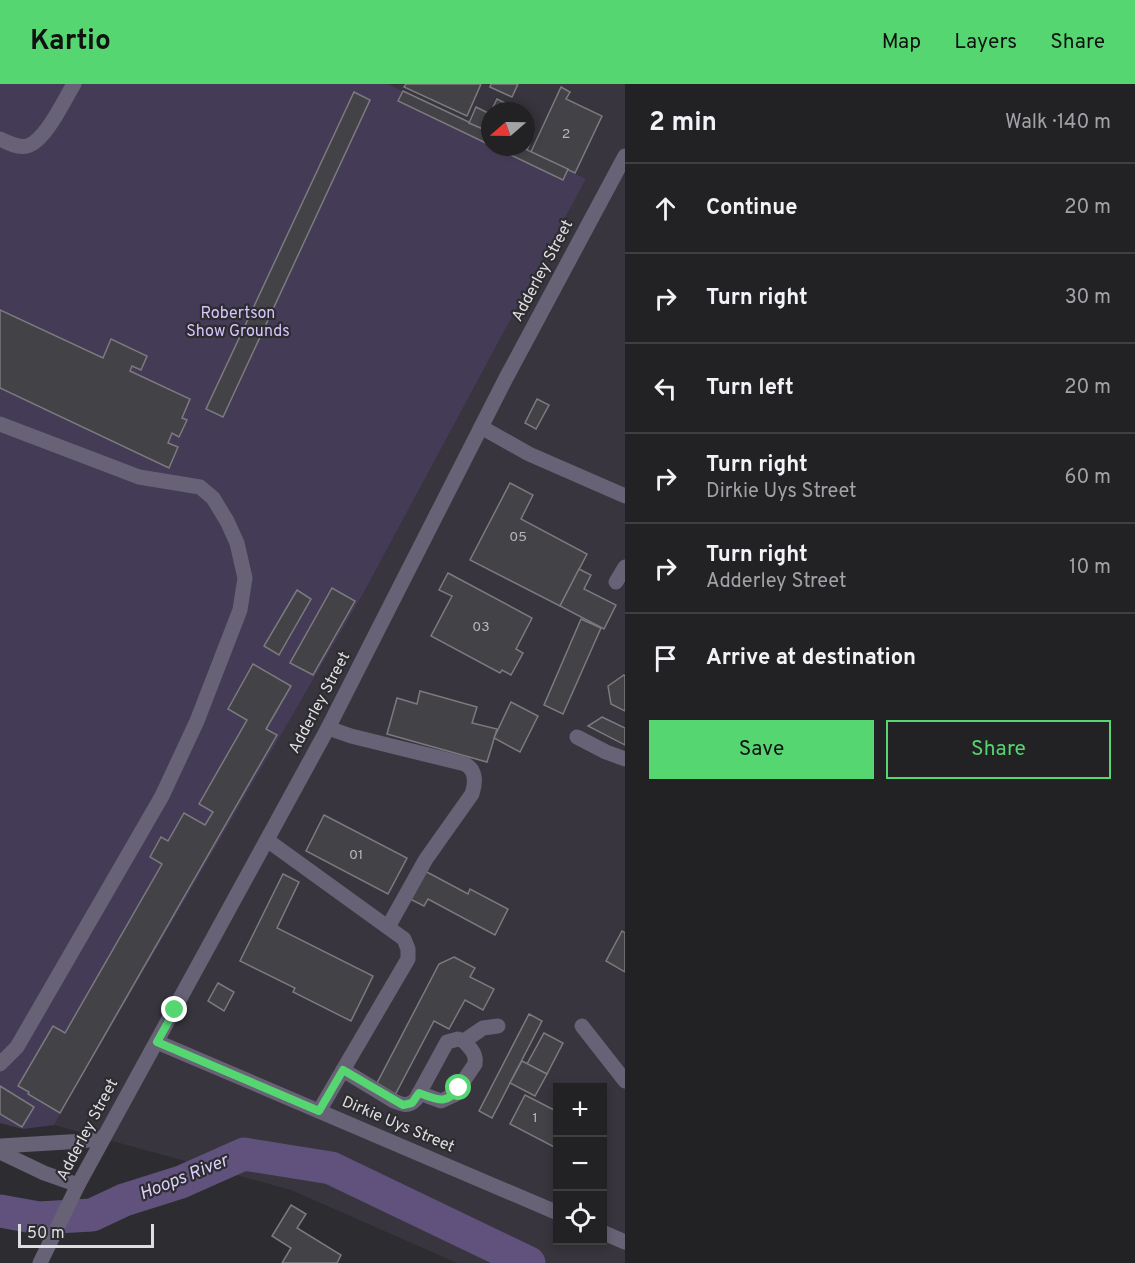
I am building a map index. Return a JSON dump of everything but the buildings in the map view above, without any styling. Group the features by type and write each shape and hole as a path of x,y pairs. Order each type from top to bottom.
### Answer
{"street":[{"path":"0,139 25,147 40,138 74,84"},
{"name":"Adderley Street","path":"40,1263 78,1185 328,728 481,427 625,156"},
{"path":"0,424 139,477 200,487 213,498 227,521 237,543 245,578 240,610 197,721 162,796 17,1047 0,1064"},
{"path":"481,427 529,454 625,496"},
{"path":"616,582 625,567"},
{"path":"328,728 351,736 465,764 470,767 474,776 475,784 472,794 426,859 388,927"},
{"path":"577,737 625,759"},
{"path":"267,840 404,939 408,949 408,959 319,1111"},
{"path":"464,1041 483,1028 498,1026"},
{"path":"582,1026 624,1079"},
{"path":"343,1070 403,1105 412,1103 447,1042 458,1039 464,1041 475,1054 476,1059 454,1095 441,1101 419,1093"},
{"name":"Dirkie Uys Street","path":"157,1042 553,1211"},
{"path":"0,1146 84,1141 105,1137"},
{"path":"0,1152 44,1173 78,1185"},
{"path":"607,1234 625,1242"}],"shaded area":[{"path":"388,84 625,84 625,1263 457,1263 291,1190 54,1125 363,594 586,179 535,154 535,102 481,102 481,128"}],"green space":[{"name":"Robertson Show Grounds","path":"0,84 388,84 481,128 481,156 535,156 535,154 586,179 363,594 54,1125 23,1129 0,1123"}],"waterway":[{"name":"Hoops River","path":"0,1211 39,1218 92,1215 124,1200 181,1182 244,1154 331,1168 529,1263"}],"route":[{"path":"175,1010 157,1042 319,1111 343,1070 403,1105 412,1103 419,1093 441,1101 445,1100 454,1095 459,1088"}]}
